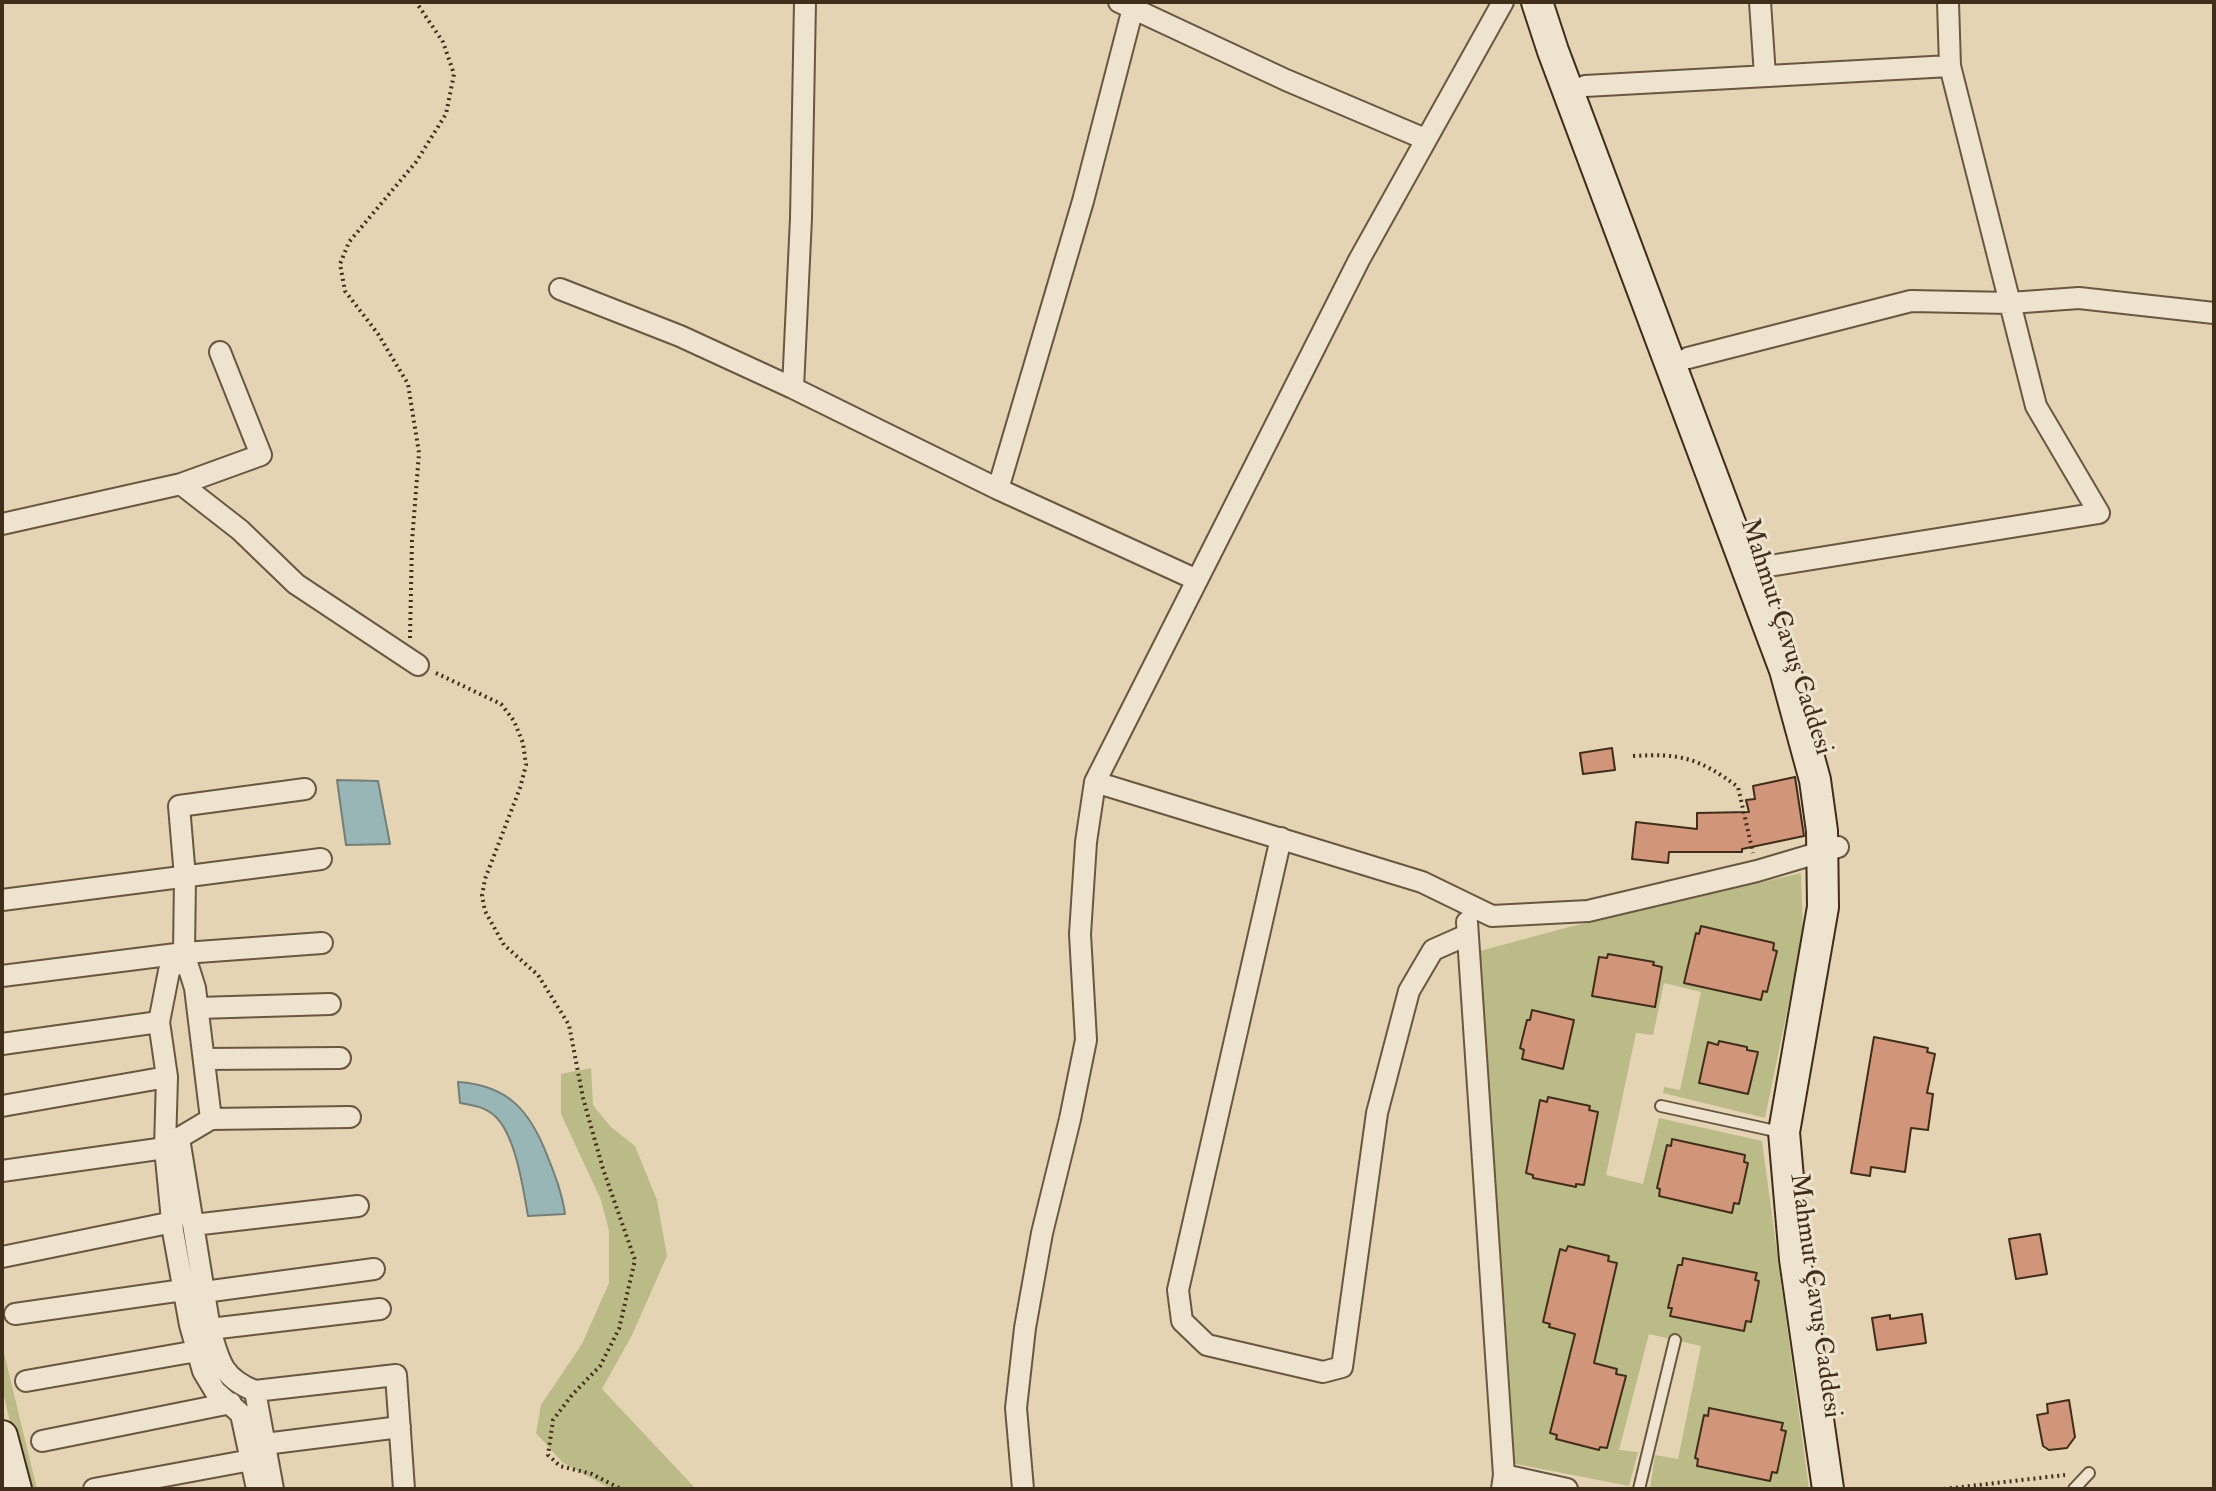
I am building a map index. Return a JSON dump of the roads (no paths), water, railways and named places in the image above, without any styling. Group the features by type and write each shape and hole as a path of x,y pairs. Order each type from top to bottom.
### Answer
{"main road":[{"path":"1537,2 1785,670 1815,780 1823,907 1789,1133 1795,1259 1828,1489"},
{"name":"Mahmut Çavuş Caddesi","path":"1555,2 1804,679 1827,760 1819,853 1831,925 1789,1133 1842,1489"},
{"path":"2,1436 16,1489"}],"street":[{"path":"793,388 801,218 805,2"},
{"path":"1023,1489 1016,1408 1025,1328 1042,1233 1086,1040 1080,934 1086,842 1095,782 1359,260 1503,2"},
{"path":"1760,2 1765,76"},
{"path":"1763,567 2099,513 2036,406 1950,66 1948,2"},
{"path":"998,489 1083,201 1126,5 1286,80 1425,139"},
{"path":"1585,86 1950,66"},
{"path":"560,289 680,336 998,489 1197,580"},
{"path":"1688,358 1911,301 2010,303 2079,298 2214,313"},
{"path":"2,524 181,484 261,455 220,352"},
{"path":"181,484 240,530 296,584 418,665"},
{"path":"1095,782 1422,882 1492,916 1588,911 1819,853"},
{"path":"211,1119 195,988 184,953 185,877 179,806 305,789"},
{"path":"1281,838 1178,1290 1182,1321 1207,1345 1323,1372 1342,1367 1377,1113 1409,991 1433,950 1467,935"},
{"path":"2,900 321,859"},
{"path":"1465,903 1503,1482 1567,1489"},
{"path":"2,976 184,953 322,943"},
{"path":"184,953 169,971 159,1022 167,1077 165,1148 183,1224 194,1291 197,1351 203,1371 215,1391 241,1414 273,1489"},
{"path":"198,1008 330,1004"},
{"path":"2,1044 159,1022"},
{"path":"204,1059 340,1058"},
{"path":"2,1106 167,1077"},
{"path":"183,1224 179,1138 211,1119 350,1117"},
{"path":"2,1171 165,1148"},
{"path":"2,1257 183,1224 358,1206"},
{"path":"15,1314 374,1269"},
{"path":"194,1291 224,1370 237,1384 255,1391 396,1375 404,1489"},
{"path":"210,1329 380,1309"},
{"path":"26,1381 197,1351"},
{"path":"255,1391 257,1489"},
{"path":"42,1441 231,1403"},
{"path":"94,1489 258,1452 400,1427"}],"lane":[{"path":"1661,1106 1789,1133"},
{"path":"1639,1489 1675,1340"},
{"path":"2074,1489 2089,1473"}],"water":[{"path":"337,780 378,781 390,844 346,845"},
{"path":"458,1082 491,1088 525,1113 547,1155 565,1214 528,1216 518,1163 508,1136 491,1113 460,1103"}]}
